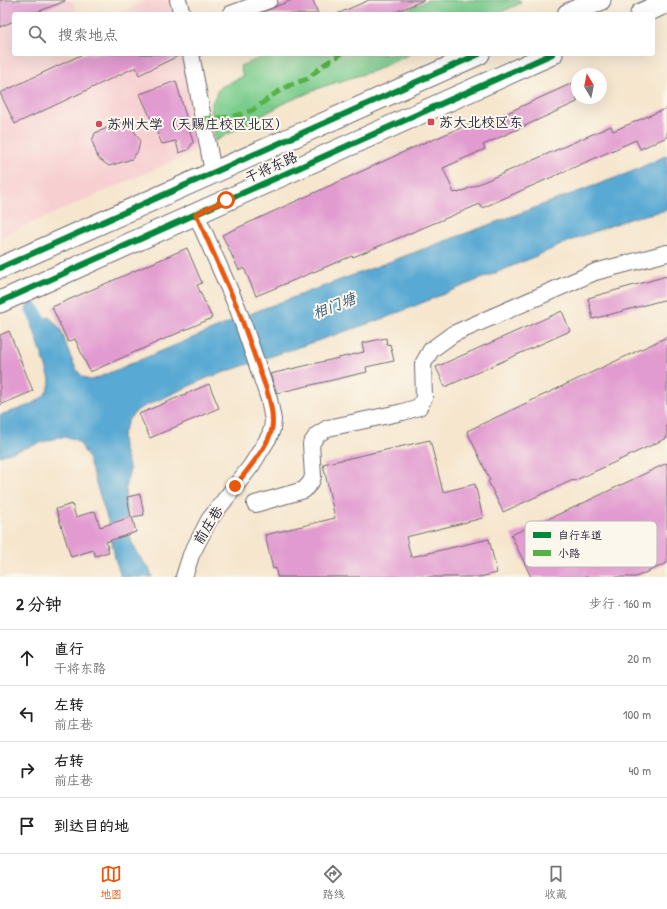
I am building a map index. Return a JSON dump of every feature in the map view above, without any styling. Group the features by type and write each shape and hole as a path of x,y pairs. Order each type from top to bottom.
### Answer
{"main road":[{"path":"573,12 600,0"},
{"path":"645,12 667,2"},
{"name":"干将东路","path":"0,268 474,56"},
{"name":"干将东路","path":"0,302 548,56"}],"street":[{"path":"178,0 181,12"},
{"path":"236,12 269,0"},
{"path":"191,56 213,172"},
{"name":"前庄巷","path":"184,577 191,555 209,520 251,466 266,444 272,429 269,399 238,309 196,214"},
{"path":"255,504 304,490 311,482 313,476 311,444 317,435 328,428 403,412 419,407 424,398 423,364 431,350 453,334 595,272 667,253"}],"shaded area":[{"name":"苏州大学（天赐庄校区北区）","path":"0,0 72,0 76,12 12,12 12,56 184,56 200,139 198,147 194,152 0,237"},
{"path":"147,0 172,0 175,12 123,12"}],"green space":[{"path":"428,0 520,0 521,3 501,12 401,12"},
{"path":"265,56 406,56 376,70 322,87 287,102 215,141 211,105 219,88 243,76 240,66"}],"water":[{"name":"相门塘","path":"667,155 667,210 632,218 577,238 385,318 207,378 139,409 129,419 122,436 123,447 130,470 126,483 125,498 129,535 136,552 150,570 152,577 121,577 115,558 108,521 88,458 80,443 72,438 59,437 0,456 0,415 32,404 45,394 49,387 50,379 32,324 49,317 57,324 76,368 86,379 92,380 262,309 631,172"}],"building":[{"path":"0,0 65,0 37,12 12,12 12,22 0,27"},
{"path":"292,0 313,0 317,12 263,12"},
{"path":"369,0 424,0 396,12 342,12"},
{"path":"79,56 178,56 139,75 136,67 15,124 0,93"},
{"path":"176,81 193,142 188,150 179,153 176,141 162,144 140,94"},
{"path":"571,84 571,104 573,104 483,145 485,149 443,168 454,193 458,193 611,126 613,131 667,108 667,137 640,149 636,140 482,208 480,204 256,296 244,268 239,270 222,235 430,140 474,122 476,127"},
{"path":"122,122 129,123 140,140 138,151 132,159 109,166 98,158 92,141 95,133"},
{"path":"187,248 202,283 197,285 212,318 90,372 75,339 68,342 52,307"},
{"path":"667,276 667,299 593,319 588,298"},
{"path":"562,311 570,331 445,387 436,367"},
{"path":"9,331 33,391 0,405 0,335"},
{"path":"667,337 667,438 503,512 467,431"},
{"path":"386,338 387,345 390,344 394,361 366,367 367,372 277,393 270,374 364,352 362,343"},
{"path":"209,384 219,408 150,438 139,414"},
{"path":"430,440 443,492 475,484 483,518 406,537 411,557 489,539 497,573 480,577 277,577 276,568 273,569 265,535 335,518 323,464"},
{"path":"667,463 667,563 636,577 531,577 526,567 657,567 657,521 543,521"},
{"path":"140,494 144,515 132,517 136,532 106,542 109,552 95,556 93,550 71,557 56,509 72,504 76,517 95,511 100,527 131,517 127,497"},
{"path":"525,529 525,564 511,535"}],"waterway":[{"path":"33,310 39,321"}],"marked path":[{"path":"203,119 232,117 253,110 276,93 290,85 307,79 325,64 338,56"}],"cycle path":[{"path":"0,268 475,56"},
{"path":"0,302 548,56"}],"place":[{"name":"苏大北校区东","path":"431,122"},
{"name":"苏州大学（天赐庄校区北区）","path":"99,124"}],"route":[{"path":"226,200 196,214 238,309 266,388 272,411 272,429 269,437 251,466 235,486"}]}
